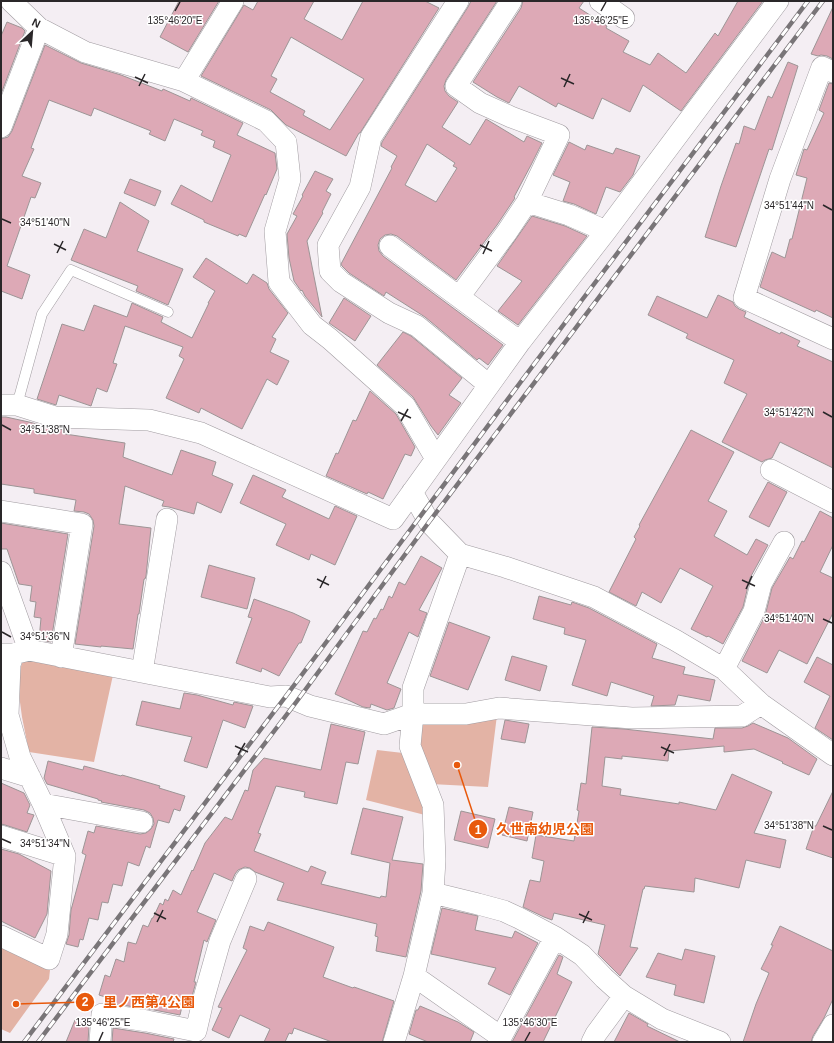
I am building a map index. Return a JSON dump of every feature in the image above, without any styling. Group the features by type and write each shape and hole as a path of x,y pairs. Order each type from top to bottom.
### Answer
{"street":[{"path":"11,1 39,28 84,52 184,81 266,121 286,142 290,180 275,231 279,282 312,325 330,339 405,406 436,459"},
{"path":"184,81 233,1"},
{"path":"458,1 371,137 360,187 328,245 330,271 341,282 389,313 417,326 489,385"},
{"path":"459,297 527,202 559,135 511,117 480,103 456,86 511,1"},
{"path":"600,1 624,18"},
{"path":"9,405 55,417 149,420 202,433 393,519 520,342 606,232 778,1"},
{"path":"1,127 39,28"},
{"path":"833,72 822,67 780,179 744,298 833,340"},
{"path":"527,202 569,215 606,232"},
{"path":"390,246 520,342"},
{"path":"771,470 833,502"},
{"path":"412,492 429,522 460,554 505,567 594,597 675,640 724,669 761,704 833,755"},
{"path":"1,511 82,524 61,657"},
{"path":"142,672 167,520"},
{"path":"724,669 754,611 761,584 784,542"},
{"path":"394,1042 414,976 433,893 435,860 433,805 410,746 413,714 413,688 460,554"},
{"path":"1,572 14,653 10,665 8,715 20,757 43,804 65,856 57,934 49,959 1,936"},
{"path":"14,653 61,657 270,697 286,696 310,706 384,724 413,714 466,714 498,708 632,718 742,716 761,704"},
{"path":"1,768 30,777"},
{"path":"43,804 142,822"},
{"path":"1,836 65,856"},
{"path":"100,1042 102,1014 196,1031 220,941 246,879"},
{"path":"433,893 504,912 555,937 582,955 624,996 662,1019 720,1042"},
{"path":"414,976 501,1037 555,937"},
{"path":"592,1042 596,1034 624,996"},
{"path":"823,1042 833,1025"}],"lane":[{"path":"9,405 42,314 71,270 168,312"}],"shaded area":[{"path":"23,660 113,675 94,762 29,752 17,680"},
{"path":"497,715 488,787 431,784 415,746 419,719"},
{"path":"377,750 403,753 421,791 425,815 366,800"},
{"path":"1,947 50,970 49,979 10,1033 1,1029"}],"building":[{"path":"179,1 219,1 188,52 160,37"},
{"path":"258,1 314,1 304,19 342,40 363,1 425,1 439,8 359,133 346,156 286,125 271,110 201,76 244,5 253,10","holes":["291,37 364,79 330,130 303,115 305,111 270,92 277,79 271,76"]},
{"path":"471,1 497,1 446,80 444,86 445,91 449,96 458,102 442,127 470,145 486,119 524,142 527,136 542,143 514,197 515,198 456,280 397,236 391,234 385,235 380,239 378,245 379,251 383,256 503,345 488,365 479,358 477,360 425,317 386,292 384,296 349,273 341,264 397,156 381,146 382,142","holes":["427,144 455,163 453,166 457,168 436,202 405,185"]},
{"path":"523,1 584,1 579,8 607,26 606,28 629,41 623,52 650,65 658,53 686,73 715,33 718,36 738,1 763,1 681,111 643,85 630,112 602,98 593,119 558,103 556,107 519,86 509,103 473,82 521,8"},
{"path":"833,7 833,59 827,56 811,54"},
{"path":"7,22 22,28 25,31 1,94 1,36"},
{"path":"45,45 81,63 121,75 162,91 163,89 190,101 191,98 243,123 237,135 275,153 277,169 246,237 239,234 238,236 204,222 204,220 171,204 181,185 212,202 231,155 213,147 215,141 201,135 203,131 174,119 165,141 149,134 151,131 94,108 91,116 49,100 31,148 34,149 22,176 41,183 35,198 31,197 7,266 30,275 22,299 1,291 1,139 8,137 12,131"},
{"path":"788,62 798,66 772,150 769,149 736,247 705,237 736,143 739,144 744,126 755,130 768,96 772,98"},
{"path":"829,83 833,84 833,318 816,310 815,312 760,287 772,252 785,258 790,239 792,239 807,178 796,175 804,149 807,150 824,113 819,110"},
{"path":"569,142 585,150 587,145 613,154 616,148 640,156 633,175 620,192 606,187 596,214 574,204 563,201 570,182 553,175"},
{"path":"315,171 333,179 326,191 331,194 322,212 323,213 307,241 322,317 294,281 289,258 287,234 297,216 293,214"},
{"path":"130,179 161,191 155,206 124,193"},
{"path":"120,202 149,221 137,251 183,269 168,305 136,291 138,286 71,260 84,229 106,238"},
{"path":"532,216 565,226 587,236 518,325 498,311 522,281 497,266"},
{"path":"206,258 247,284 253,274 267,283 269,289 288,313 272,337 276,339 270,352 289,361 277,385 267,379 242,429 201,408 199,413 166,398 184,359 179,356 183,347 125,326 113,363 117,364 107,392 97,388 91,406 59,395 56,405 37,399 62,324 84,331 94,305 127,317 132,303 163,317 161,322 192,338 215,291 193,277"},
{"path":"718,295 733,302 735,306 746,312 744,317 780,334 781,332 800,341 797,346 833,362 833,468 780,442 772,458 762,462 722,442 747,394 724,383 734,360 686,338 688,334 648,315 657,296 707,318"},
{"path":"344,298 371,316 355,341 329,323"},
{"path":"403,332 411,336 462,378 449,395 461,403 438,435 413,397 377,365"},
{"path":"370,391 396,414 415,447 411,456 405,454 383,499 368,492 367,494 326,476 336,453 338,454 353,420 356,421"},
{"path":"1,417 66,430 65,434 125,443 123,457 172,475 181,450 216,462 212,475 233,484 221,513 197,502 194,514 162,506 164,501 125,486 119,524 151,528 146,576 144,579 133,649 75,644 94,526 93,520 89,514 74,511 76,500 34,493 34,489 1,484"},
{"path":"691,430 734,452 708,501 727,511 714,536 747,555 756,539 768,545 750,578 743,607 723,644 691,629 713,586 680,568 661,603 642,592 636,606 609,592 636,539 634,537 640,526 639,525"},
{"path":"253,475 286,490 282,497 329,519 335,506 357,516 335,565 311,554 309,560 276,545 286,524 240,503"},
{"path":"768,482 787,492 769,527 749,517"},
{"path":"820,511 833,518 833,545 820,572 833,578 833,613 807,664 779,650 767,673 742,661 765,616 772,588 790,557 793,559 802,541 804,542"},
{"path":"1,523 68,534 51,642 39,640 41,618 34,617 36,602 30,601 32,586 19,584 7,549 1,549"},
{"path":"421,556 442,568 419,610 427,613 418,637 409,632 387,683 401,689 394,708 387,710 371,704 370,708 363,707 335,694 363,631 367,632 374,618 376,619 381,609 383,610 389,596 392,598 399,582 405,585"},
{"path":"209,565 255,578 247,609 201,597"},
{"path":"539,596 571,605 572,602 589,608 657,644 652,658 685,667 683,674 715,680 710,701 678,695 675,705 651,706 654,696 611,682 607,696 572,685 586,640 564,634 565,628 533,619"},
{"path":"254,599 293,613 310,621 301,643 299,643 279,676 262,668 261,672 236,663 252,618 248,617"},
{"path":"449,622 490,637 468,690 430,676"},
{"path":"512,656 547,666 540,691 505,680"},
{"path":"817,657 833,665 833,740 815,728 830,696 804,682"},
{"path":"184,693 233,705 234,702 253,706 245,728 223,720 207,768 184,761 192,737 136,725 142,701 180,709"},
{"path":"505,720 529,724 525,743 501,739"},
{"path":"753,723 788,738 817,759 809,775 754,749 724,752 724,746 669,751 668,761 622,756 622,759 605,757 602,786 621,789 620,795 679,804 679,802 716,810 732,774 772,792 754,833 786,840 780,868 746,860 739,888 695,878 694,892 645,886 643,889 630,947 638,948 620,976 598,954 605,925 554,913 552,920 523,907 530,880 540,882 544,861 532,858 536,835 574,841 579,811 577,810 581,783 586,784 592,727 713,739 715,728 742,728"},
{"path":"331,724 365,732 358,764 346,762 337,804 304,797 305,792 276,786 258,833 261,834 254,851 308,872 311,866 326,872 321,884 380,898 381,896 386,897 390,863 351,854 363,808 403,817 392,860 423,864 421,891 406,957 376,951 378,937 375,936 377,924 277,900 284,883 245,867 238,870 232,881 214,873 197,912 216,920 207,942 204,940 191,1000 184,998 180,1015 114,1004 115,1000 99,995 105,975 110,977 116,959 124,962 128,942 136,944 143,925 148,927 160,903 163,905 165,899 168,901 173,890 181,895 205,843 225,817 232,820 245,790 248,791 253,770 264,758 321,770"},
{"path":"48,761 83,770 84,766 121,776 122,775 160,786 159,788 185,796 180,811 174,809 169,823 158,820 150,848 146,846 139,866 128,862 122,886 113,884 108,903 102,902 98,920 89,918 83,940 80,939 78,947 66,944 69,935 71,910 86,855 82,853 88,831 94,833 96,826 140,834 146,833 154,824 150,813 144,810 101,802 102,801 98,799 47,784 44,778"},
{"path":"1,783 24,793 30,805 27,813 34,815 27,832 1,824"},
{"path":"833,791 833,858 806,849 814,826 816,826"},
{"path":"509,807 533,812 527,841 502,835"},
{"path":"461,811 495,819 488,848 454,840"},
{"path":"1,849 19,854 51,871 47,914 35,938 1,921"},
{"path":"442,908 478,916 475,930 512,938 515,931 538,943 510,995 488,984 496,968 431,954"},
{"path":"268,922 334,947 323,977 394,1001 382,1042 332,1042 294,1028 292,1034 289,1033 285,1042 264,1042 270,1029 240,1015 229,1038 212,1030 222,1008 218,1007 247,950 243,948 250,926 264,931"},
{"path":"780,926 833,951 833,999 811,1042 743,1042 756,1004 769,973 761,969 773,945 771,945"},
{"path":"685,949 715,956 704,1003 674,995 676,985 646,977 658,953 682,960"},
{"path":"559,955 563,957 557,974 572,982 543,1042 512,1042"},
{"path":"420,1006 458,1022 474,1032 470,1042 428,1042 409,1034 416,1010 418,1010"},
{"path":"629,1013 648,1024 647,1026 680,1042 614,1042"},
{"path":"75,1020 89,1026 88,1042 66,1042"},
{"path":"113,1028 174,1039 173,1042 112,1042"}],"railway":[{"path":"24,1042 808,1"},
{"path":"38,1042 297,701 429,522 823,1"}],"place":[{"name":"久世南幼児公園","path":"457,765"},
{"name":"里ノ西第4公園","path":"16,1004"}]}
